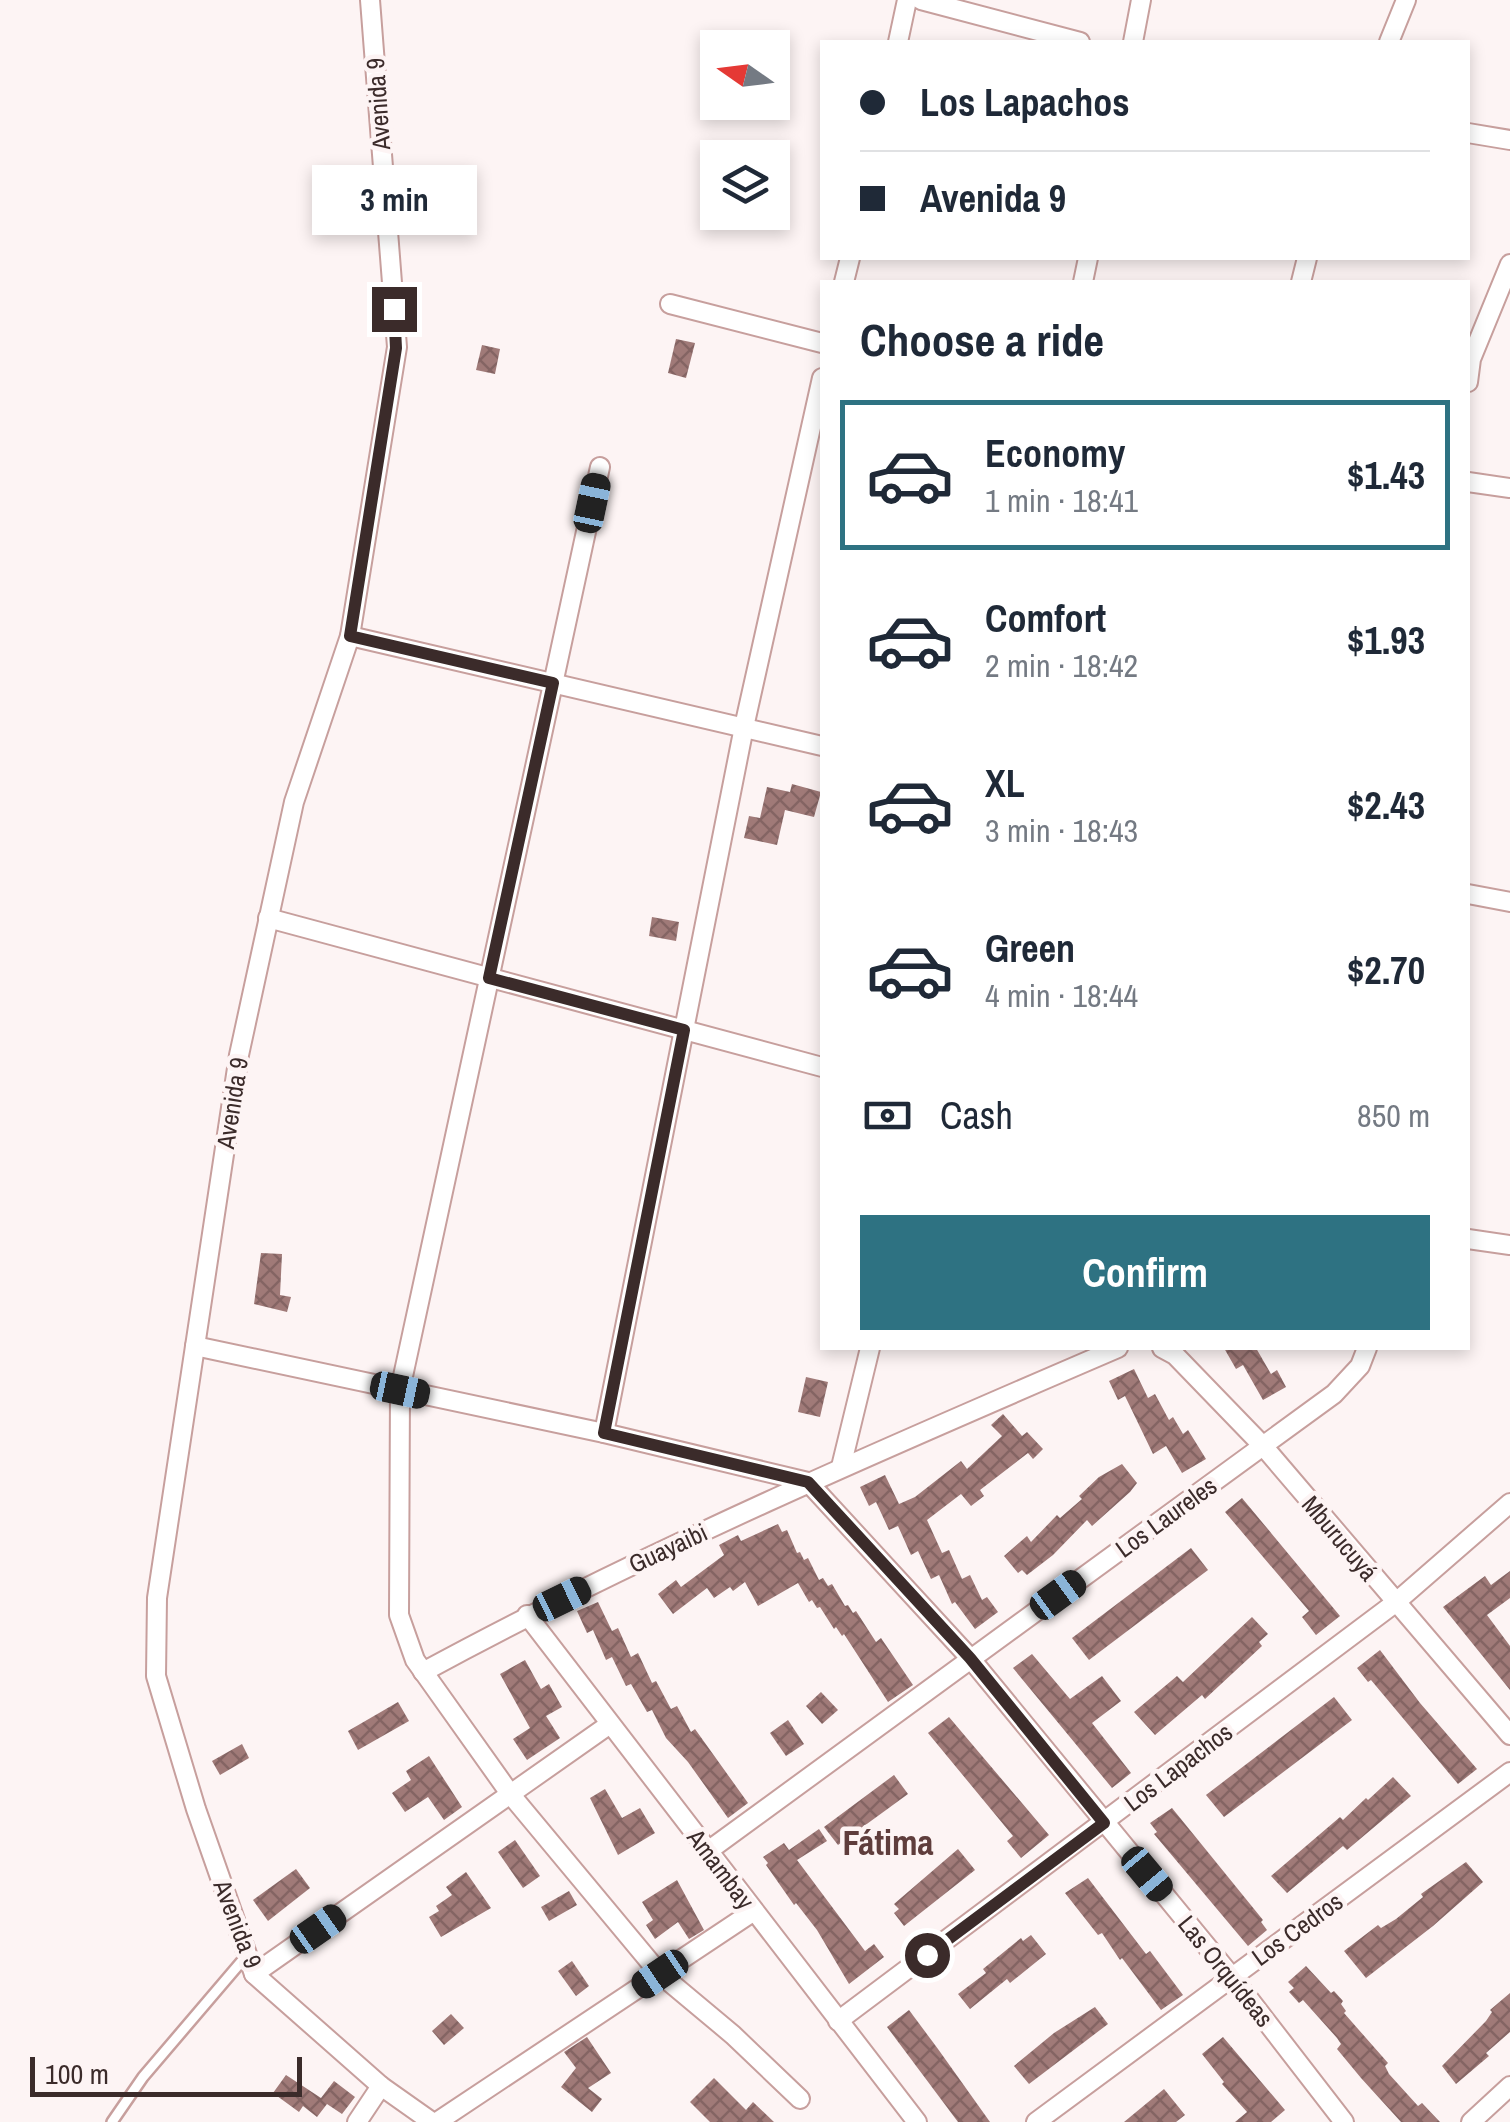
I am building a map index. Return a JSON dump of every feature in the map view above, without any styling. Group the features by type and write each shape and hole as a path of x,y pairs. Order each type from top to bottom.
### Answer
{"street":[{"name":"Avenida 9","path":"370,0 396,348 350,636 294,802 238,1055 157,1598 156,1676 196,1809 254,1974 381,2086 434,2122"},
{"path":"898,40 907,0"},
{"path":"921,0 1072,40"},
{"path":"1133,40 1141,0"},
{"path":"1389,40 1406,0"},
{"path":"1470,133 1510,140"},
{"path":"1470,367 1510,264"},
{"path":"670,304 820,342"},
{"path":"604,1433 744,728 820,387"},
{"path":"600,467 400,1390 399,1615 415,1660 512,1795 660,1974 800,2099"},
{"path":"1470,482 1510,488"},
{"path":"350,636 820,746"},
{"path":"1470,894 1510,902"},
{"path":"268,918 820,1065"},
{"path":"1470,1239 1510,1245"},
{"path":"195,1346 604,1433 808,1482"},
{"path":"841,1467 870,1350"},
{"path":"841,1467 1113,1350"},
{"name":"Mburucuyá","path":"1165,1350 1264,1447 1510,1735"},
{"name":"Los Laureles","path":"708,1851 1334,1394 1360,1366 1366,1350"},
{"name":"Guayaibi","path":"423,1672 527,1615 841,1467"},
{"name":"Las Orquídeas","path":"808,1482 970,1658 1232,1977 1344,2122"},
{"name":"Los Lapachos","path":"838,2020 1395,1603 1510,1503"},
{"name":"Amambay","path":"527,1615 916,2122"},
{"path":"254,1974 610,1724"},
{"name":"Los Cedros","path":"1036,2122 1510,1772"},
{"path":"434,2122 754,1911"},
{"path":"357,2122 381,2086"},
{"path":"1471,2122 1510,2086"}],"lane":[{"path":"112,2122 143,2077 247,1955"}],"building":[{"path":"676,339 695,343 686,378 668,373"},
{"path":"482,345 500,349 495,374 476,370"},
{"path":"792,784 820,792 814,817 785,810 777,845 744,838 749,816 760,818 767,787 790,792"},
{"path":"652,917 679,922 676,941 649,936"},
{"path":"261,1253 282,1254 280,1295 291,1297 287,1312 254,1304"},
{"path":"1225,1350 1257,1350 1271,1374 1277,1370 1286,1387 1263,1400 1243,1365 1236,1369"},
{"path":"1134,1369 1148,1398 1155,1394 1169,1420 1173,1417 1183,1434 1188,1430 1206,1459 1182,1473 1166,1446 1153,1454 1125,1396 1118,1400 1109,1381"},
{"path":"806,1377 828,1382 820,1417 798,1412"},
{"path":"1003,1414 1022,1436 1027,1432 1043,1449 1033,1459 1028,1453 980,1490 984,1496 971,1506 961,1494 927,1520 942,1553 949,1550 962,1579 970,1575 982,1600 987,1597 998,1612 975,1629 955,1602 952,1604 939,1575 931,1579 918,1551 911,1555 898,1526 889,1530 876,1502 869,1506 860,1487 885,1475 899,1504 915,1497 961,1461 967,1469 1002,1436 991,1425"},
{"path":"1122,1464 1137,1483 1130,1492 1092,1526 1087,1520 1027,1575 1022,1570 1018,1573 1004,1556 1027,1536 1031,1542 1057,1515 1060,1518 1082,1499 1079,1496 1099,1477"},
{"path":"1242,1498 1340,1616 1316,1635 1302,1617 1309,1611 1225,1512"},
{"path":"778,1524 782,1532 787,1530 797,1553 804,1560 808,1558 819,1580 823,1578 828,1586 832,1584 876,1642 881,1638 913,1685 888,1702 844,1634 834,1629 820,1607 812,1600 809,1602 798,1583 758,1606 745,1582 714,1598 707,1588 673,1614 658,1594 676,1580 681,1587 724,1555 719,1545 738,1535 741,1541"},
{"path":"1191,1548 1208,1570 1089,1660 1072,1638"},
{"path":"1510,1571 1510,1598 1487,1615 1510,1646 1510,1690 1443,1607 1485,1576 1491,1585"},
{"path":"598,1602 612,1631 618,1628 631,1657 638,1653 652,1683 656,1681 671,1709 677,1706 691,1732 695,1729 748,1803 728,1818 666,1738 652,1710 647,1712 631,1684 626,1686 612,1657 606,1660 593,1630 587,1633 577,1611"},
{"path":"1252,1617 1268,1634 1259,1642 1262,1646 1205,1699 1202,1695 1155,1735 1134,1712 1177,1676 1183,1682"},
{"path":"1380,1650 1477,1769 1458,1784 1357,1668"},
{"path":"1032,1654 1070,1699 1102,1676 1121,1701 1092,1723 1131,1773 1112,1788 1013,1668"},
{"path":"525,1660 541,1689 549,1684 562,1707 546,1716 560,1738 527,1760 513,1739 530,1728 500,1674"},
{"path":"821,1692 838,1710 822,1724 806,1706"},
{"path":"1334,1697 1352,1720 1224,1817 1206,1795"},
{"path":"398,1702 409,1721 358,1750 348,1731"},
{"path":"949,1717 1049,1835 1021,1858 1007,1841 1013,1836 928,1733"},
{"path":"788,1720 804,1744 786,1756 770,1733"},
{"path":"242,1744 249,1758 220,1775 212,1761"},
{"path":"429,1756 462,1807 444,1820 428,1797 405,1812 392,1793 411,1780 406,1771"},
{"path":"894,1775 908,1794 838,1845 824,1827"},
{"path":"1393,1777 1411,1796 1347,1850 1343,1846 1287,1893 1271,1876"},
{"path":"605,1789 622,1818 640,1808 655,1833 618,1855 590,1798"},
{"path":"1172,1808 1263,1920 1267,1930 1248,1946 1154,1834 1157,1832 1150,1823"},
{"path":"819,1829 827,1841 797,1860 865,1951 874,1944 884,1957 849,1984 817,1930 794,1905 763,1857 784,1843 789,1850"},
{"path":"515,1840 540,1876 523,1888 498,1852"},
{"path":"958,1849 975,1870 904,1926 894,1913 899,1909 894,1904"},
{"path":"1466,1862 1483,1882 1366,1978 1344,1951 1378,1925 1381,1928 1396,1919 1423,1897 1421,1894"},
{"path":"296,1869 310,1888 268,1921 253,1900"},
{"path":"466,1872 491,1908 441,1937 429,1917 439,1911 436,1906 452,1895 446,1887"},
{"path":"1088,1878 1183,1995 1161,2010 1102,1933 1098,1935 1065,1893"},
{"path":"677,1880 704,1930 689,1939 678,1922 655,1939 646,1925 653,1920 642,1902"},
{"path":"569,1891 577,1905 549,1921 541,1907"},
{"path":"1031,1935 1046,1954 970,2009 958,1994 1021,1938 1023,1941"},
{"path":"572,1961 589,1986 576,1996 558,1971"},
{"path":"1306,1966 1343,2001 1344,2013 1388,2063 1385,2066 1389,2074 1418,2106 1422,2103 1440,2122 1401,2122 1361,2078 1337,2049 1341,2044 1337,2038 1303,2000 1299,2003 1289,1992 1294,1988 1288,1982"},
{"path":"1510,1993 1510,2032 1456,2084 1442,2066 1486,2021 1490,2010"},
{"path":"1095,2007 1108,2024 1029,2084 1014,2066 1054,2033"},
{"path":"909,2010 990,2122 958,2122 887,2027"},
{"path":"451,2014 464,2028 444,2045 432,2031"},
{"path":"587,2037 611,2073 588,2088 602,2099 592,2112 561,2087 576,2068 564,2052"},
{"path":"1223,2037 1285,2110 1271,2122 1235,2122 1247,2112 1202,2054"},
{"path":"286,2075 321,2098 334,2081 355,2097 342,2114 327,2104 317,2117 303,2106 299,2112 273,2093"},
{"path":"714,2078 746,2110 753,2102 774,2122 710,2122 690,2102"},
{"path":"1164,2089 1185,2115 1176,2122 1124,2122"}],"district":[{"name":"Fátima","path":"888,1842"}],"route":[{"path":"394,309 396,348 350,636 553,683 489,978 684,1030 604,1433 808,1482 970,1658 1104,1823 927,1955"}]}
